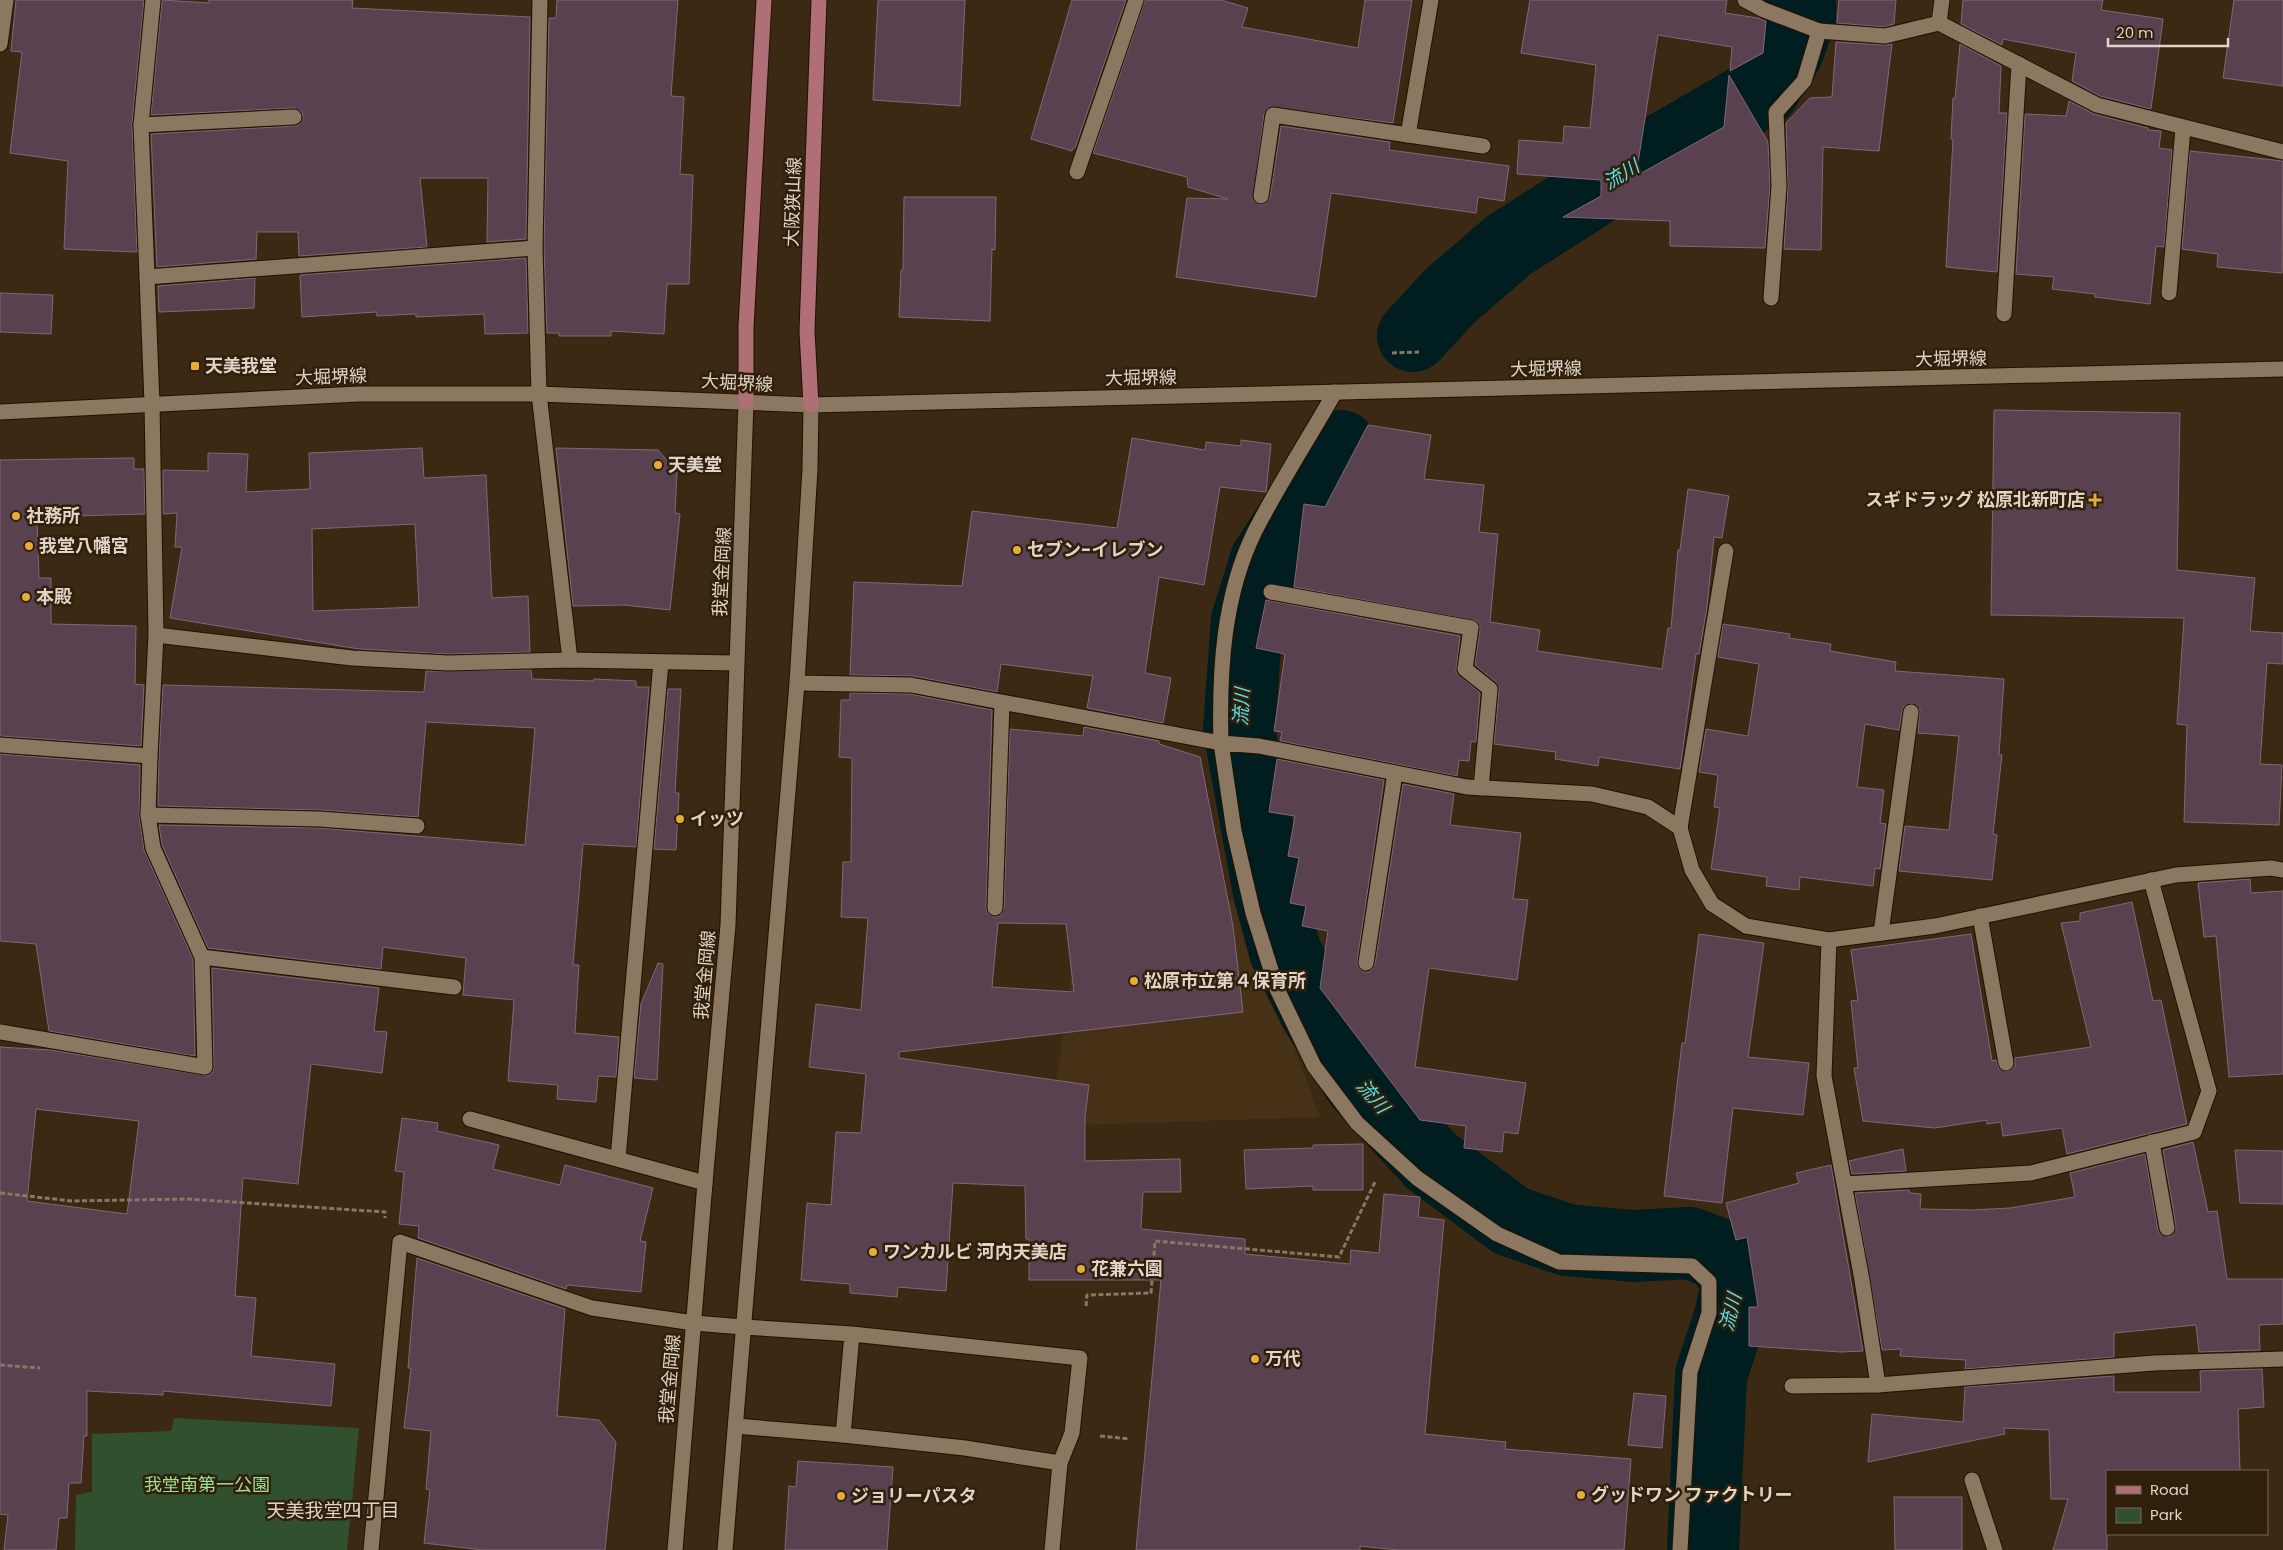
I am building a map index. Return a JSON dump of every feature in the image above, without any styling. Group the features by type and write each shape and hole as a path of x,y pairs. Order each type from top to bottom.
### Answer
{"main road":[{"path":"746,402 746,328 764,0"},
{"name":"大阪狭山線","path":"811,405 807,331 819,0"}],"street":[{"path":"0,44 6,0"},
{"path":"0,1032 205,1067 202,958 153,848 148,815 156,635 152,403 141,124 153,0"},
{"path":"540,0 534,248 539,394 570,660"},
{"path":"1077,172 1136,0"},
{"path":"1408,135 1431,0"},
{"path":"1744,0 1764,10 1817,30 1886,36 1939,23 2097,105 2283,152"},
{"path":"1939,23 1942,0"},
{"path":"1771,298 1779,186 1776,112 1804,81 1817,30"},
{"path":"2004,314 2019,64"},
{"path":"1261,196 1274,115 1483,146"},
{"path":"141,124 294,117"},
{"path":"2169,293 2183,128"},
{"path":"147,277 534,248"},
{"name":"大堀堺線","path":"0,412 359,394 539,394 811,405 2283,369"},
{"path":"1335,392 1255,532 1234,588 1224,635 1219,692 1227,744 1234,831 1251,904 1277,989 1314,1066 1357,1123 1417,1178 1497,1234 1559,1262 1692,1266 1709,1282 1709,1313 1690,1372 1680,1550"},
{"name":"我堂金岡線","path":"675,1550 728,925 746,402"},
{"path":"725,1550 797,683 810,469 811,405"},
{"path":"1726,551 1680,828 1692,870 1712,904 1746,926 1829,940 1935,926 2176,876 2271,868 2283,870"},
{"path":"1271,592 1471,628 1465,669 1490,689 1481,788"},
{"path":"156,635 361,658 448,663 570,660 736,662"},
{"path":"618,1159 661,662"},
{"path":"797,683 912,685 1227,744 1259,746 1481,788 1592,794 1648,807 1680,828"},
{"path":"995,908 1002,702"},
{"path":"1881,933 1910,712"},
{"path":"0,745 150,756"},
{"path":"1366,963 1395,773"},
{"path":"148,815 319,819 417,826"},
{"path":"1845,1184 2031,1173 2194,1132 2209,1091 2151,880"},
{"path":"1980,916 2006,1063"},
{"path":"1829,940 1824,1076 1862,1280 1878,1385"},
{"path":"202,958 454,987"},
{"path":"470,1119 705,1183"},
{"path":"2152,1142 2168,1228"},
{"path":"371,1550 400,1242 592,1308 694,1323 852,1334 1080,1358 1072,1433 1060,1463 1052,1550"},
{"path":"843,1435 852,1334"},
{"path":"1792,1386 1878,1385 2154,1363 2283,1359"},
{"path":"736,1426 964,1448 1060,1463"},
{"path":"1972,1480 1995,1550"}],"path":[{"path":"1392,352 1419,352"},
{"path":"1086,1306 1087,1294 1152,1293 1155,1241 1339,1257 1389,1153"},
{"path":"0,1193 72,1201 187,1200 385,1212 385,1224 400,1242"},
{"path":"0,1365 40,1368"}],"shaded area":[{"path":"1240,902 1320,1117 1051,1126 1079,911"}],"green space":[{"name":"我堂南第一公園","path":"174,1418 359,1428 347,1550 75,1550 76,1495 92,1492 92,1434 171,1431"}],"building":[{"path":"16,0 144,0 132,124 137,252 64,249 68,161 10,153 22,52 11,51"},
{"path":"162,0 209,3 209,0 353,0 352,8 530,17 526,239 487,242 488,178 420,178 427,247 299,256 298,232 257,232 256,259 157,267 151,134 294,126 299,125 303,117 302,112 294,108 151,115"},
{"path":"557,0 678,0 671,96 684,97 680,174 693,175 689,284 667,284 664,334 611,331 611,336 559,336 559,333 547,333 544,248 549,18 556,18"},
{"path":"878,0 965,0 960,106 873,100"},
{"path":"1072,0 1126,0 1075,148 1072,151 1031,139"},
{"path":"1145,0 1221,0 1248,8 1242,27 1358,48 1365,0 1412,0 1393,123 1269,107 1264,114 1253,200 1260,205 1265,204 1270,198 1281,126 1390,142 1389,150 1509,166 1504,201 1478,197 1476,213 1331,193 1316,297 1176,277 1187,198 1228,199 1188,187 1187,177 1093,153"},
{"path":"1530,0 1727,0 1725,13 1766,21 1763,53 1730,71 1732,47 1658,35 1636,176 1724,127 1729,75 1768,142 1770,186 1765,248 1670,246 1670,221 1563,217 1601,196 1601,180 1517,174 1519,140 1563,143 1564,126 1590,128 1596,65 1521,53"},
{"path":"1839,0 1896,0 1894,24 1884,27 1837,23"},
{"path":"1963,0 2103,0 2101,10 2163,19 2151,109 2100,96 2072,81 2076,53 2003,39 2002,45 1961,24"},
{"path":"2234,0 2283,0 2283,86 2223,78"},
{"path":"1836,42 1892,44 1879,151 1823,147 1821,250 1784,249 1788,187 1786,123 1810,98 1832,97"},
{"path":"1960,44 2001,66 1999,113 2007,113 1997,272 1946,267 1953,139 1951,139 1953,98 1955,99"},
{"path":"2069,101 2094,114 2148,128 2148,130 2161,131 2159,148 2172,150 2164,247 2156,246 2150,304 2095,297 2095,294 2052,289 2054,277 2016,274 2025,114 2066,116"},
{"path":"2190,151 2283,161 2282,273 2217,267 2218,254 2182,249"},
{"path":"904,197 996,197 995,250 992,249 990,321 899,317 901,270 903,270"},
{"path":"526,258 528,333 485,334 484,314 416,317 416,314 377,316 376,312 302,317 300,275"},
{"path":"255,278 254,308 159,312 158,286"},
{"path":"0,293 53,295 51,334 0,332"},
{"path":"1994,410 2180,413 2177,570 2255,578 2250,631 2283,633 2283,664 2267,663 2260,764 2282,765 2279,825 2184,822 2187,725 2177,724 2184,618 1991,615"},
{"path":"1368,425 1431,435 1424,479 1484,485 1479,532 1498,534 1490,622 1540,630 1537,651 1662,669 1668,628 1671,628 1678,550 1680,550 1688,489 1729,496 1722,538 1714,537 1707,607 1699,654 1696,654 1680,769 1599,757 1598,766 1555,759 1556,752 1494,744 1499,689 1496,682 1475,665 1480,629 1477,621 1294,587 1304,504 1325,507"},
{"path":"1132,438 1205,450 1206,442 1241,446 1241,440 1271,444 1266,492 1220,487 1204,585 1159,577 1145,673 1171,678 1163,723 1087,708 1093,676 1001,664 997,692 913,676 850,675 854,582 962,586 972,511 1117,528"},
{"path":"422,448 424,478 486,475 492,598 528,596 530,652 448,654 359,649 170,618 182,547 175,547 177,513 163,514 163,470 208,471 208,453 248,454 246,492 310,489 309,453","holes":["415,524 419,607 313,611 312,529"]},
{"path":"556,448 658,450 677,472 675,513 680,514 670,610 624,605 573,606"},
{"path":"134,458 134,469 144,469 145,514 37,517 39,578 51,578 51,624 136,626 135,684 144,685 141,746 0,736 0,460"},
{"path":"1266,600 1460,636 1456,672 1480,693 1476,742 1471,741 1469,761 1459,760 1457,776 1280,741 1282,732 1274,731 1285,654 1256,648"},
{"path":"1723,624 1790,634 1789,638 1831,644 1830,651 1896,662 1895,671 2004,679 1999,755 2002,755 1993,834 1997,835 1992,880 1899,871 1905,826 1949,830 1959,736 1918,733 1920,709 1912,703 1903,707 1899,730 1865,724 1857,787 1884,790 1880,823 1886,824 1880,869 1875,868 1873,886 1800,877 1799,890 1766,886 1767,877 1711,869 1720,808 1714,807 1718,775 1699,772 1706,729 1748,736 1759,664 1718,657"},
{"path":"531,670 532,679 636,681 636,687 649,687 636,847 583,844 573,965 579,965 575,1033 619,1037 616,1077 598,1076 596,1102 557,1099 558,1085 508,1081 514,1000 463,995 466,958 383,947 381,969 208,948 162,845 159,825 319,828 525,845 535,728 426,722 418,817 319,810 158,806 159,756 163,685 424,692 426,671"},
{"path":"668,689 681,689 675,793 679,793 676,850 654,849"},
{"path":"850,693 910,694 992,710 986,908 987,913 994,917 1000,916 1004,908 1010,729 1083,736 1084,727 1159,741 1159,744 1200,757 1233,926 1243,1012 899,1052 899,1058 1089,1085 1085,1117 1085,1161 1180,1159 1181,1192 1143,1192 1141,1229 1245,1239 1245,1254 1350,1264 1351,1250 1379,1253 1384,1194 1420,1197 1418,1217 1444,1220 1425,1434 1506,1442 1505,1449 1631,1459 1624,1550 1398,1550 1360,1546 1360,1550 1136,1550 1161,1280 1029,1280 1029,1239 1026,1239 1025,1186 953,1183 946,1291 898,1287 897,1297 850,1293 850,1284 801,1280 807,1203 831,1205 836,1132 861,1133 866,1074 809,1067 816,1004 861,1010 868,918 841,917 843,862 851,862 852,758 839,757 841,700 850,700","holes":["998,923 1066,924 1074,992 992,987"]},
{"path":"0,754 140,765 139,815 144,850 193,959 195,1056 49,1031 36,944 0,941"},
{"path":"1277,759 1384,780 1357,962 1358,967 1364,972 1370,972 1375,964 1403,784 1454,794 1450,825 1521,833 1513,899 1528,900 1517,980 1429,968 1415,1067 1526,1083 1518,1134 1504,1132 1502,1152 1464,1148 1466,1126 1420,1120 1320,988 1328,931 1302,926 1306,906 1290,903 1299,858 1288,856 1295,816 1269,812"},
{"path":"2250,879 2251,893 2283,891 2283,1074 2229,1077 2216,936 2204,937 2198,883"},
{"path":"2132,902 2153,1001 2161,1000 2187,1124 2067,1154 2062,1128 2003,1136 2001,1122 1987,1124 1987,1120 1935,1128 1863,1121 1854,1068 1858,1068 1851,1001 1858,1000 1851,950 1971,934 1992,1061 1996,1060 1999,1069 2007,1072 2015,1067 2015,1058 2091,1047 2061,923 2080,921 2080,913"},
{"path":"1699,934 1764,943 1748,1057 1809,1063 1803,1115 1733,1108 1722,1203 1664,1196 1682,1043 1685,1043"},
{"path":"658,963 663,964 657,1080 634,1078 641,1004"},
{"path":"212,968 379,988 374,1031 387,1032 382,1073 311,1064 298,1184 243,1178 235,1296 256,1298 251,1356 335,1364 331,1406 163,1391 163,1395 87,1391 87,1436 84,1436 81,1483 69,1483 67,1518 59,1518 56,1550 4,1550 8,1515 0,1514 0,1047 51,1050 208,1076 213,1072","holes":["36,1109 139,1121 127,1214 27,1201"]},
{"path":"402,1118 438,1123 437,1131 499,1145 493,1169 560,1185 565,1165 653,1188 640,1241 646,1242 641,1292 567,1285 566,1289 418,1238 419,1226 399,1224 404,1172 395,1171"},
{"path":"2193,1142 2208,1212 2217,1211 2227,1279 2283,1279 2283,1324 2259,1325 2260,1350 2199,1352 2196,1325 2114,1333 2114,1357 1965,1369 1966,1360 1900,1356 1901,1349 1882,1350 1855,1193 1909,1190 1910,1193 1921,1194 1920,1209 1972,1210 2010,1208 2075,1197 2070,1173 2145,1154 2158,1230 2160,1234 2168,1237 2173,1235 2176,1226 2163,1150"},
{"path":"1363,1144 1363,1190 1313,1190 1313,1186 1246,1189 1244,1150 1313,1148 1313,1145"},
{"path":"1903,1149 1906,1171 1852,1174 1849,1161"},
{"path":"2235,1150 2283,1151 2283,1204 2240,1203"},
{"path":"1831,1165 1863,1351 1841,1352 1749,1346 1749,1307 1758,1307 1747,1237 1736,1240 1726,1203 1799,1183 1796,1173"},
{"path":"417,1258 565,1309 557,1416 599,1420 616,1442 605,1550 483,1550 424,1543 430,1490 426,1489 431,1431 404,1428 411,1368 408,1368"},
{"path":"2262,1369 2264,1407 2238,1409 2240,1470 2106,1470 2107,1550 2053,1550 2068,1499 2051,1499 2049,1430 2004,1428 2005,1434 1868,1462 1872,1414 1963,1422 1965,1387 2114,1376 2114,1392 2201,1392 2200,1371"},
{"path":"1634,1393 1666,1396 1662,1448 1628,1445"},
{"path":"798,1461 893,1467 887,1550 785,1550 789,1486 796,1487"},
{"path":"1894,1497 1962,1497 1962,1550 1895,1550"}],"waterway":[{"name":"流川","path":"1413,336 1451,295 1509,245 1625,171 1763,91 1788,51 1800,17 1800,0"},
{"name":"流川","path":"1341,446 1266,560 1247,621 1239,729 1269,892 1285,951 1315,1011 1358,1081 1431,1161 1511,1221 1567,1240 1633,1246 1690,1243 1721,1255 1737,1283 1730,1317 1711,1375 1703,1550"}],"place":[{"name":"天美我堂","path":"195,366"},
{"name":"天美堂","path":"658,465"},
{"name":"スギドラッグ 松原北新町店","path":"2095,500"},
{"name":"社務所","path":"16,516"},
{"name":"我堂八幡宮","path":"29,546"},
{"name":"セブン-イレブン","path":"1017,550"},
{"name":"本殿","path":"26,597"},
{"name":"イッツ","path":"680,819"},
{"name":"松原市立第４保育所","path":"1134,981"},
{"name":"ワンカルビ 河内天美店","path":"873,1252"},
{"name":"花兼六園","path":"1081,1269"},
{"name":"万代","path":"1255,1359"},
{"name":"グッドワン ファクトリー","path":"1581,1495"},
{"name":"ジョリーパスタ","path":"841,1496"}],"district":[{"name":"天美我堂四丁目","path":"333,1510"}]}
